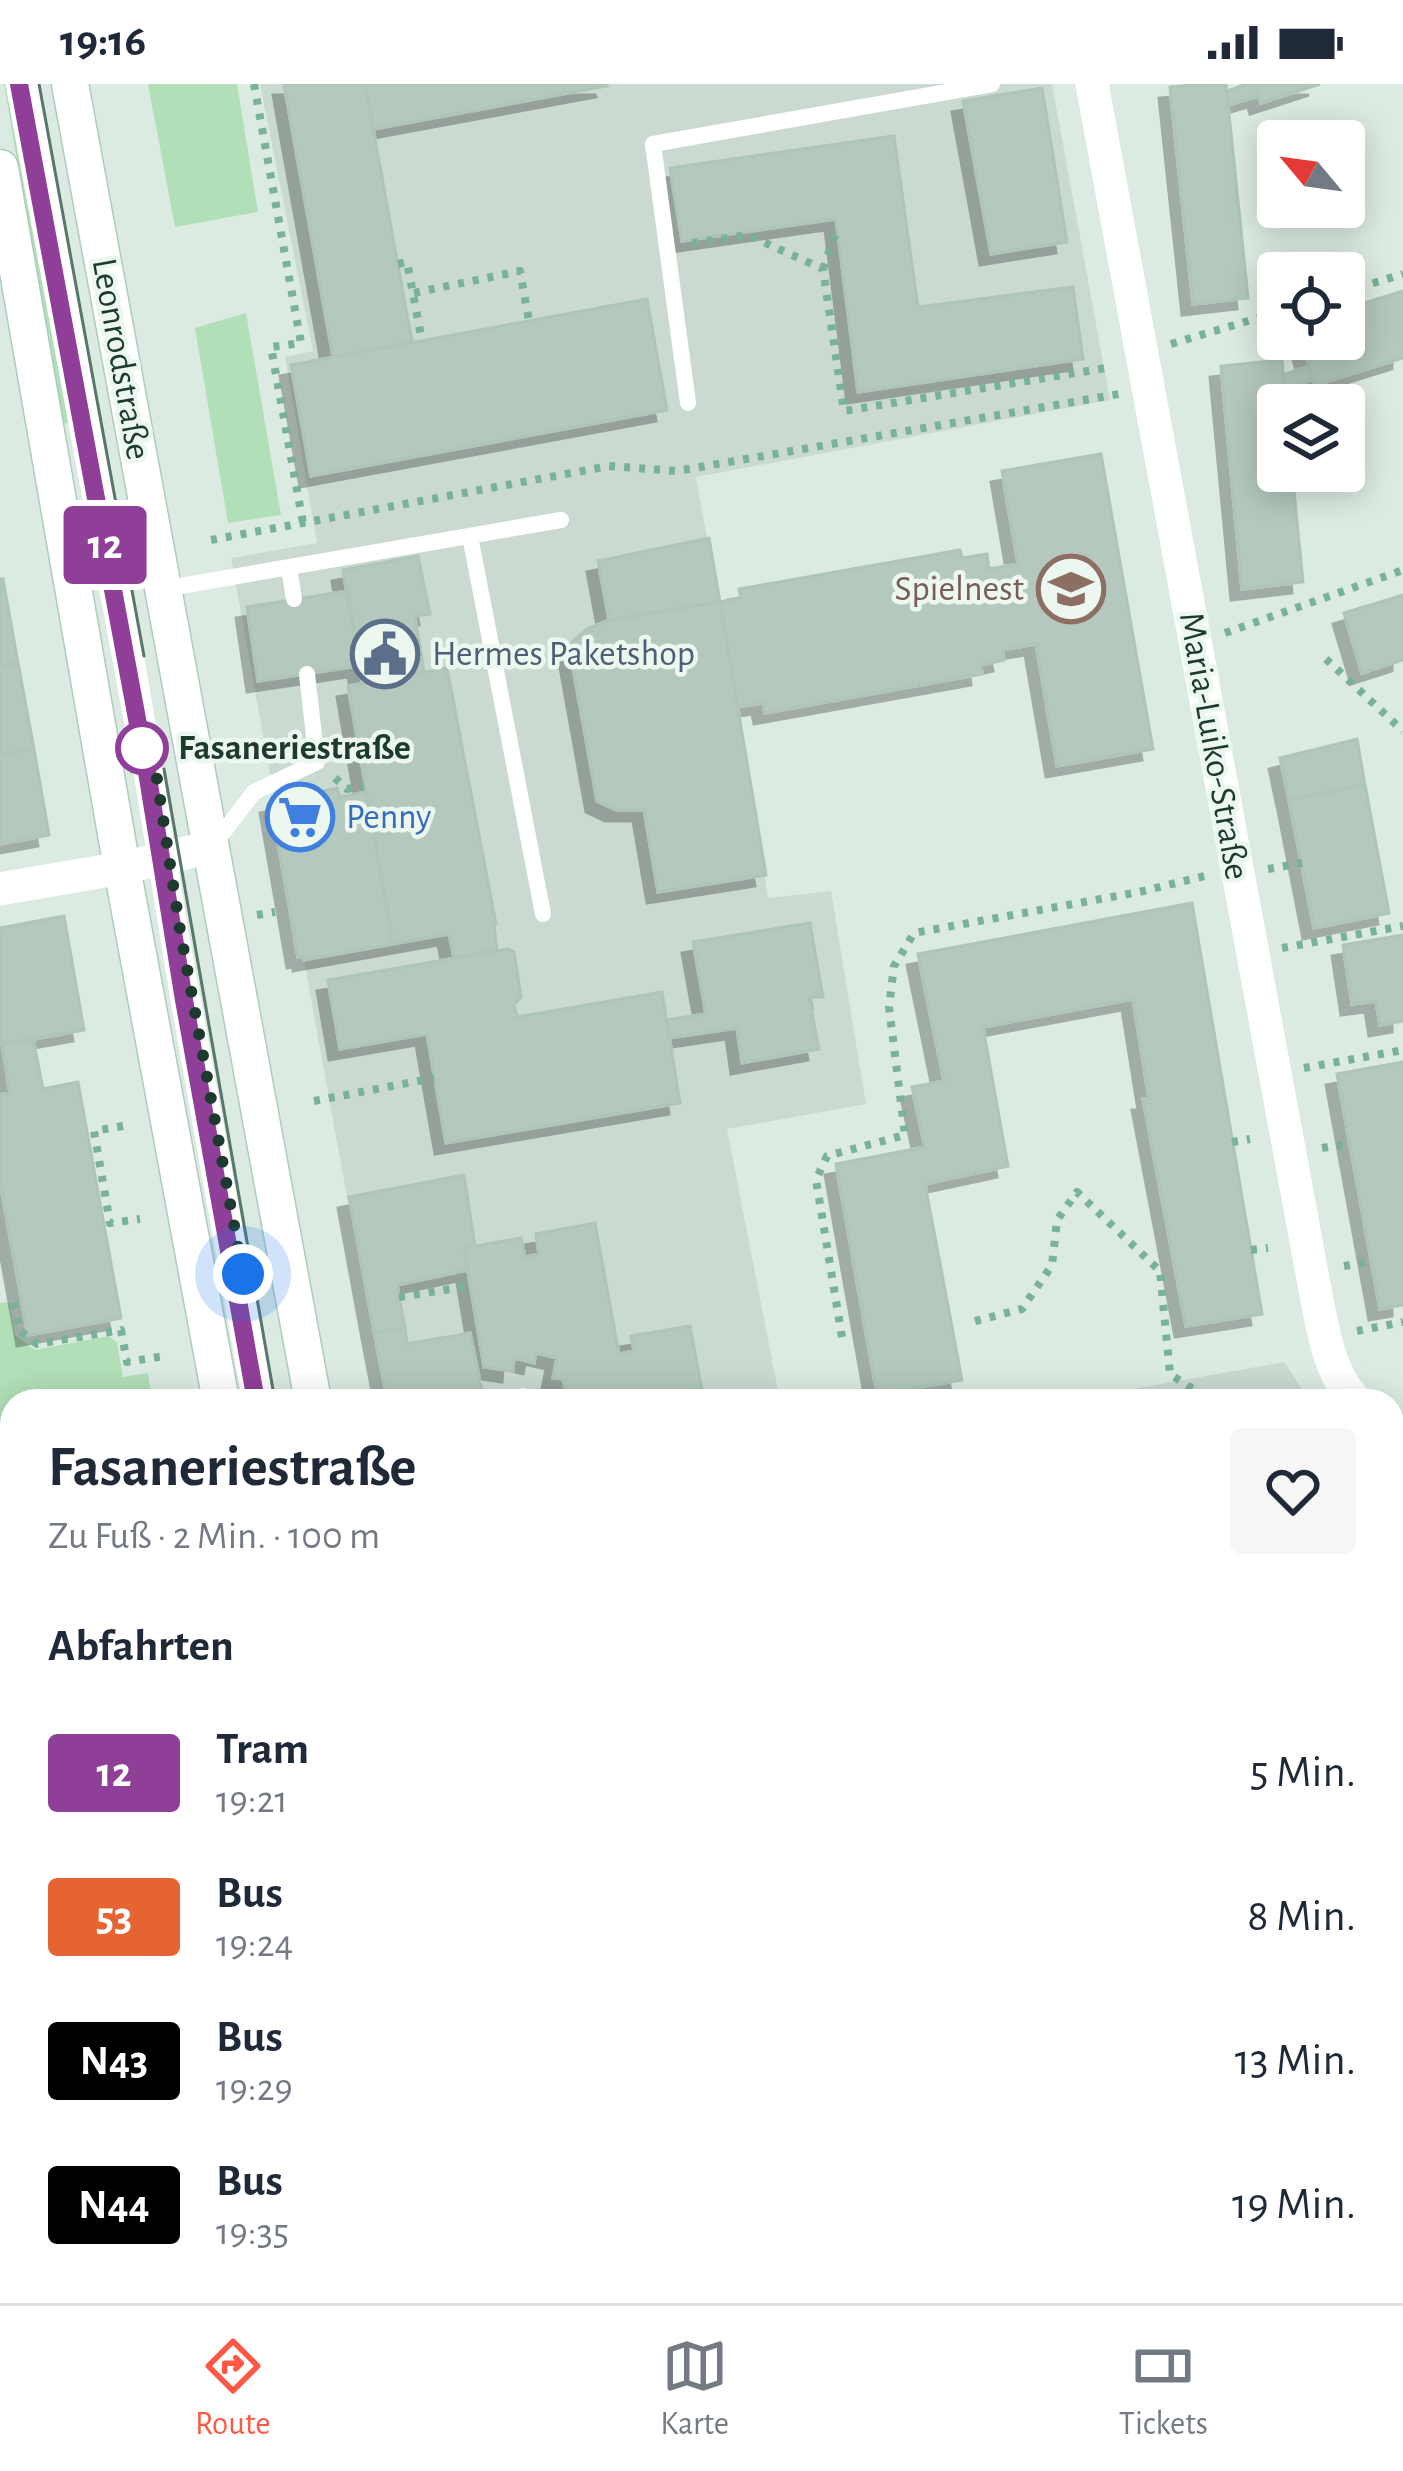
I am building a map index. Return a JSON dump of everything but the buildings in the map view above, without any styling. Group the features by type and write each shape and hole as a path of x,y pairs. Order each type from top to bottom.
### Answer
{"main road":[{"name":"Leonrodstraße","path":"70,84 311,1389"},
{"path":"0,168 219,1389"}],"street":[{"name":"Maria-Luiko-Straße","path":"1092,84 1326,1346 1345,1389"},
{"path":"0,889 212,847"}],"lane":[{"path":"31,84 264,1389"},
{"path":"688,404 653,144 992,84"},
{"path":"163,589 560,520"},
{"path":"470,536 543,914"},
{"path":"289,568 294,599"},
{"path":"212,847 254,793 316,762 307,674"}],"path":[{"path":"254,84 295,285 301,343 271,347 303,523"},
{"path":"837,229 823,268 844,411 1144,368"},
{"path":"667,246 748,235 823,268"},
{"path":"398,264 407,262 422,340"},
{"path":"414,293 520,271 529,321"},
{"path":"1365,286 1403,274"},
{"path":"211,541 609,466 676,471 1144,368 1257,321"},
{"path":"1196,643 1403,570"},
{"path":"1326,659 1403,731"},
{"path":"1267,869 1302,863"},
{"path":"842,1337 816,1180 827,1156 905,1135 889,1006 894,966 914,933 1139,892 1205,875"},
{"path":"1280,948 1403,926"},
{"path":"1301,1069 1403,1050"},
{"path":"314,1101 434,1078"},
{"path":"123,1126 94,1131 102,1194 110,1223 140,1219"},
{"path":"1232,1142 1250,1139"},
{"path":"1314,1150 1350,1143"},
{"path":"974,1321 1022,1309 1052,1264 1057,1220 1077,1192 1160,1270 1170,1374 1193,1389"},
{"path":"1251,1250 1268,1248"},
{"path":"1336,1268 1372,1261"},
{"path":"399,1297 470,1286"},
{"path":"14,1303 20,1331 37,1344 121,1330 127,1362 165,1356"},
{"path":"1350,1333 1403,1322"}],"shaded area":[{"path":"260,84 1052,84 1110,400 696,477 768,898 831,891 866,1104 727,1129 778,1389 382,1389 231,558 317,543 285,357 313,351"},
{"path":"1284,1362 1302,1389 1133,1389"}],"green space":[{"path":"4,84 14,84 76,422 62,424"},
{"path":"148,84 237,84 258,212 175,227"},
{"path":"246,313 281,515 228,523 195,328"},
{"path":"9,1302 15,1335 35,1350 109,1336 117,1343 123,1377 148,1373 150,1389 0,1389 0,1303"}],"tram line":[{"name":"12","path":"19,84 148,778 254,1389"},
{"path":"20,84 149,778 254,1389"},
{"path":"39,84 144,656"},
{"path":"164,769 273,1389"}],"place":[{"name":"Spielnest","path":"1071,589"},
{"name":"Hermes Paketshop","path":"385,654"},
{"name":"Fasaneriestraße","path":"142,748"},
{"name":"Penny","path":"300,817"}],"route":[{"path":"142,748 152,746 180,930 243,1274"}]}
